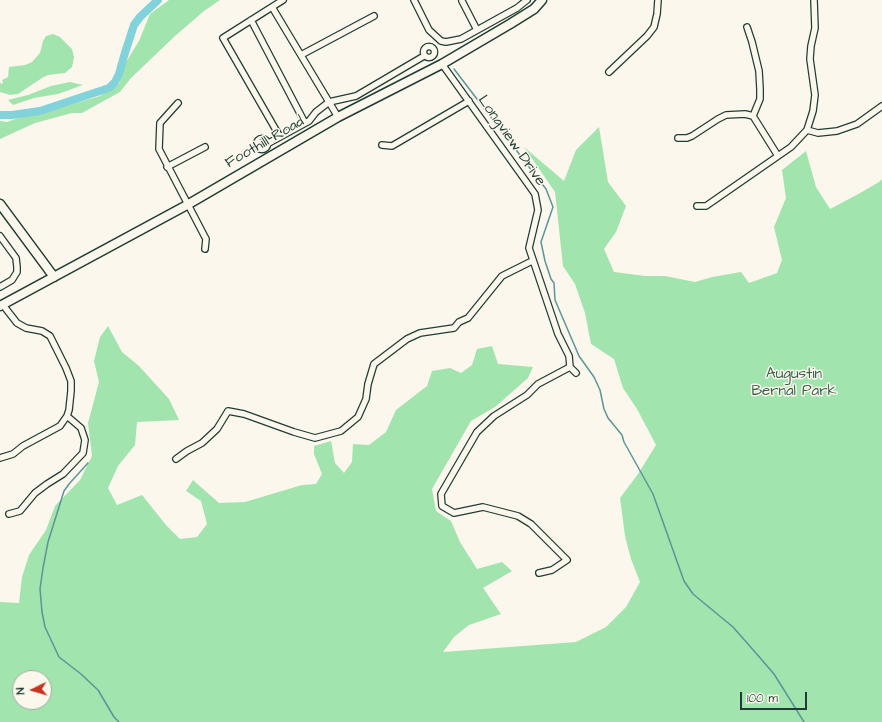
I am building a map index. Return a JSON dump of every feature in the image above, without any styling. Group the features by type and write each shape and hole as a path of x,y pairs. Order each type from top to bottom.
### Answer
{"main road":[{"name":"Foothill Road","path":"1,305 187,205 338,117 442,64 534,9 542,0"},
{"path":"0,204 54,277"}],"street":[{"path":"280,137 223,38 283,0"},
{"path":"414,0 429,30 441,41 446,42 452,42 460,39 517,8 528,0"},
{"path":"609,72 647,36 654,27 658,14 658,0"},
{"path":"697,206 706,206 791,147 807,130 816,96 810,59 815,28 814,0"},
{"path":"462,1 477,30"},
{"path":"272,7 338,117"},
{"path":"301,55 374,16"},
{"path":"251,20 305,123"},
{"path":"747,27 759,71 760,99 754,116"},
{"path":"267,144 305,123 329,102 356,96 424,56"},
{"name":"Longview Drive","path":"442,64 535,194 538,210 529,248 532,261 558,334 569,356 570,367"},
{"path":"382,145 392,146 469,101"},
{"path":"178,102 160,123 159,149 167,167 206,239 205,249"},
{"path":"807,130 818,133 837,131 857,124 882,106"},
{"path":"678,138 687,138 692,136 726,115 745,114 754,116 778,156"},
{"path":"167,167 205,147"},
{"path":"0,236 16,258 17,272 12,280 0,287"},
{"path":"176,458 202,443 217,429 228,411 244,414 315,438 341,431 358,417 366,399 368,384 374,364 407,339 420,333 454,328 459,322 468,318 502,276 532,261"},
{"path":"0,458 13,454 23,446 60,426 67,416 70,405 71,381 50,336 42,331 26,328 17,323 1,305"},
{"path":"539,573 552,570 567,560 531,524 518,516 482,507 454,513 442,506 441,494 477,432 494,416 527,395 538,384 570,367 576,373"},
{"path":"9,514 20,511 35,493 63,474 84,453 85,440 81,428 67,416"}],"green space":[{"path":"169,0 220,0 204,11 175,36 131,78 120,92 82,113 72,113 35,123 0,139 0,121 7,122 18,118 40,114 100,96 119,84 126,62 139,41 150,14"},
{"path":"53,34 60,37 72,49 74,57 72,67 65,73 48,75 42,78 18,94 10,95 0,92 0,82 1,84 3,83 2,80 8,77 9,67 25,65 32,62 40,53 46,36"},
{"path":"70,82 83,85 58,94 34,98 13,105 8,100 28,95 51,86"},
{"name":"Augustin Bernal Park","path":"599,127 608,182 626,206 616,232 604,249 614,272 645,276 665,276 695,282 712,277 741,272 749,283 777,273 782,260 774,227 786,198 782,170 806,151 816,187 830,209 862,192 882,179 882,722 0,722 0,602 19,603 22,577 29,555 46,530 55,506 80,480 92,456 88,423 99,382 94,361 100,337 108,326 122,352 139,366 169,399 179,420 137,422 135,445 118,466 108,488 117,505 142,495 166,525 180,539 197,537 207,524 201,501 186,491 193,480 219,503 245,502 302,485 316,484 322,474 314,454 314,446 331,441 335,463 344,473 352,462 353,444 369,445 386,432 396,410 427,386 432,371 450,368 461,373 472,365 477,349 492,346 498,364 533,367 528,378 495,407 471,421 432,489 436,511 451,521 460,542 477,569 502,562 512,571 483,588 501,614 469,625 454,637 443,652 576,642 606,627 626,607 640,582 631,559 625,536 620,498 638,474 656,445 637,409 623,388 614,359 591,344 585,313 575,284 563,266 555,192 524,147 564,181 576,150"}],"waterway":[{"path":"0,115 40,111 109,88 115,82 119,74 134,25 140,17 158,0"},
{"path":"454,69 546,189 553,207 541,242 545,261 551,279 554,283 555,300 579,356 594,377 600,390 604,409 608,418 622,435 624,442 653,494 684,581 693,594 733,627 774,674 804,722"},
{"path":"88,463 64,491 48,542 40,589 42,612 45,627 59,657 81,674 98,690 114,717 119,722"}]}
